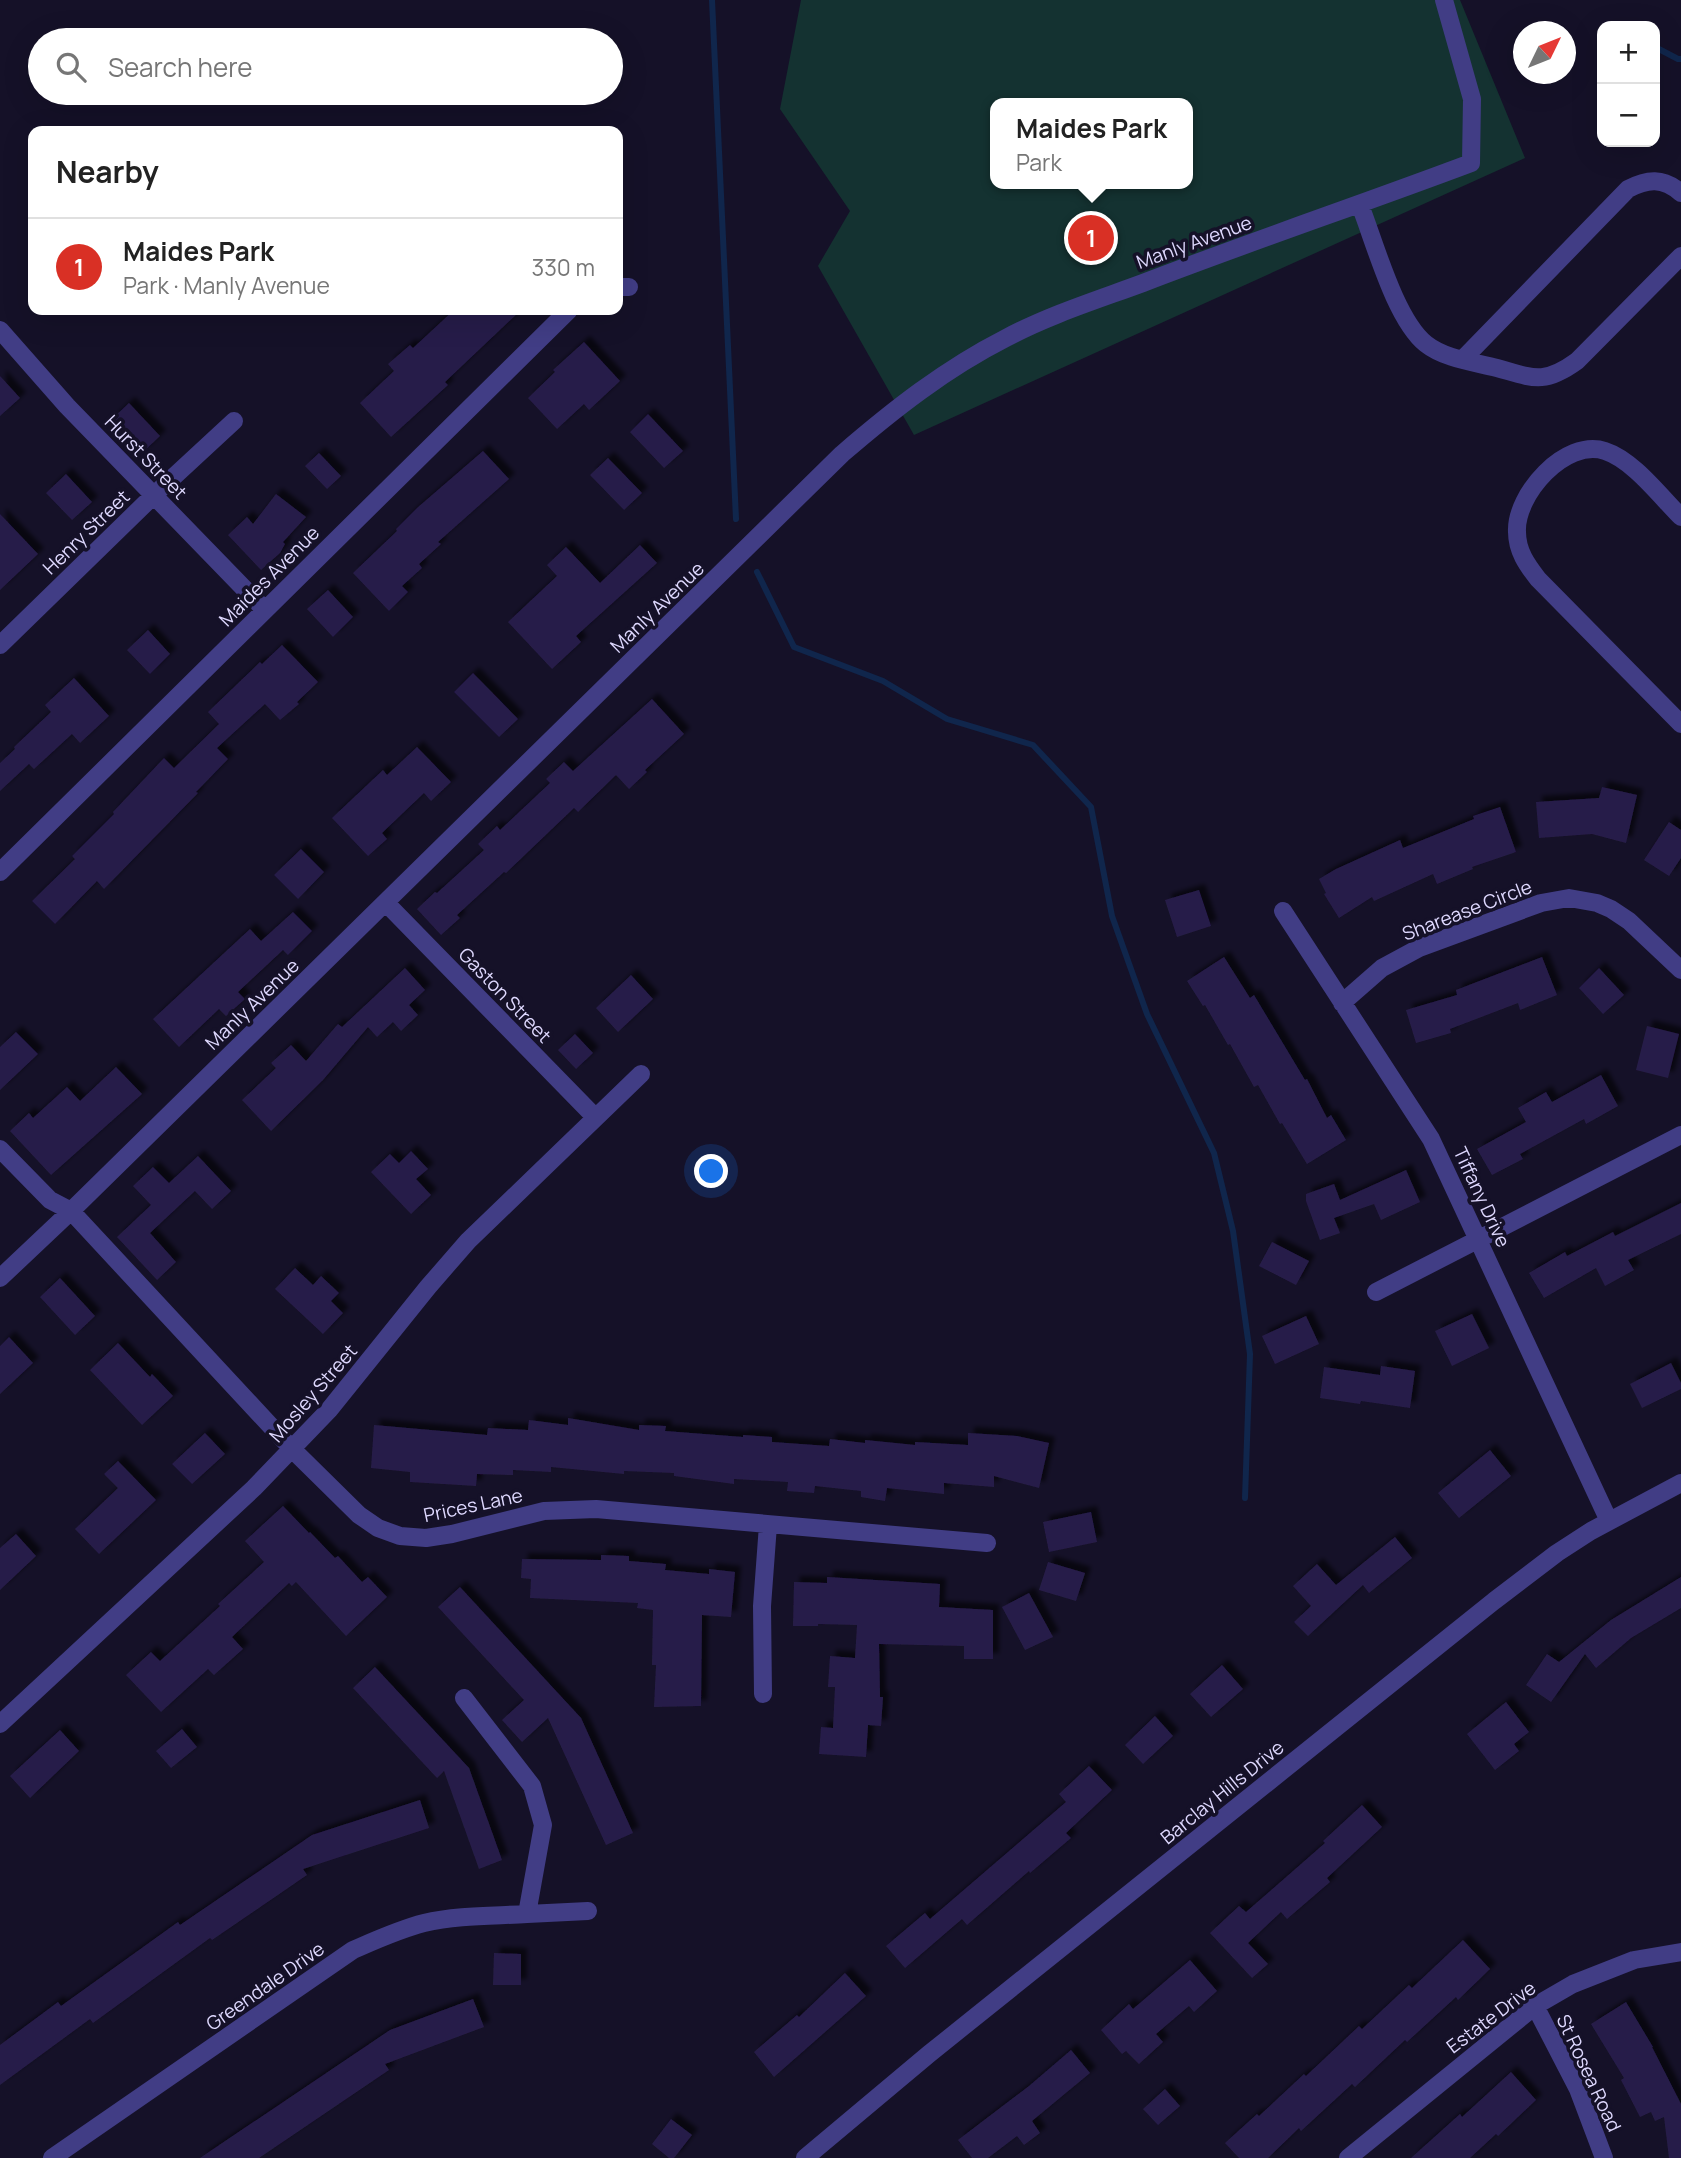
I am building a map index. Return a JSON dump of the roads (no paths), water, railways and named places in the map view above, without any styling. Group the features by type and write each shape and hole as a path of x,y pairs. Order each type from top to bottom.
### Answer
{"street":[{"name":"Manly Avenue","path":"0,1278 842,454 884,418 932,382 994,344 1035,324 1471,163 1472,99 1444,0"},
{"path":"1463,359 1628,189 1653,180 1666,183 1681,193"},
{"path":"1360,205 1405,319 1426,344 1438,351 1532,378 1548,378 1577,361 1681,256"},
{"name":"Maides Avenue","path":"0,872 564,315"},
{"name":"Hurst Street","path":"0,330 67,406 265,610"},
{"name":"Henry Street","path":"0,645 234,421"},
{"path":"1681,517 1628,463 1603,450 1590,449 1562,459 1534,485 1518,515 1517,530 1523,559 1538,579 1681,724"},
{"name":"Sharease Circle","path":"1342,1003 1382,968 1419,948 1541,903 1569,898 1597,903 1611,909 1629,921 1681,970"},
{"name":"Gaston Street","path":"386,903 595,1116"},
{"name":"Tiffany Drive","path":"1283,911 1431,1139 1609,1521"},
{"name":"Mosley Street","path":"0,1724 239,1502 292,1449 352,1384 468,1241 641,1074"},
{"path":"1376,1292 1681,1135"},
{"name":"Prices Lane","path":"0,1149 50,1200 71,1211 292,1449 359,1515 378,1528 400,1536 426,1538 544,1511 567,1509 987,1543"},
{"name":"Barclay Hills Drive","path":"805,2158 929,2053 1494,1601 1557,1553 1609,1521 1681,1483"},
{"path":"763,1695 762,1606 768,1525"},
{"path":"464,1698 532,1786 542,1825 527,1914"},
{"name":"Greendale Drive","path":"52,2158 353,1950 383,1936 424,1923 455,1918 588,1911"},
{"name":"Estate Drive","path":"1348,2158 1535,2006 1573,1984 1634,1960 1681,1952"},
{"name":"St Rosea Road","path":"1535,2006 1578,2089 1604,2158"}],"waterway":[{"path":"712,0 736,519"},
{"path":"1660,50 1681,59"},
{"path":"757,572 794,647 883,681 947,719 1033,745 1091,807 1112,916 1147,1014 1214,1153 1233,1231 1250,1354 1245,1498"}],"place":[{"name":"Maides Park","path":"1091,238"}]}
